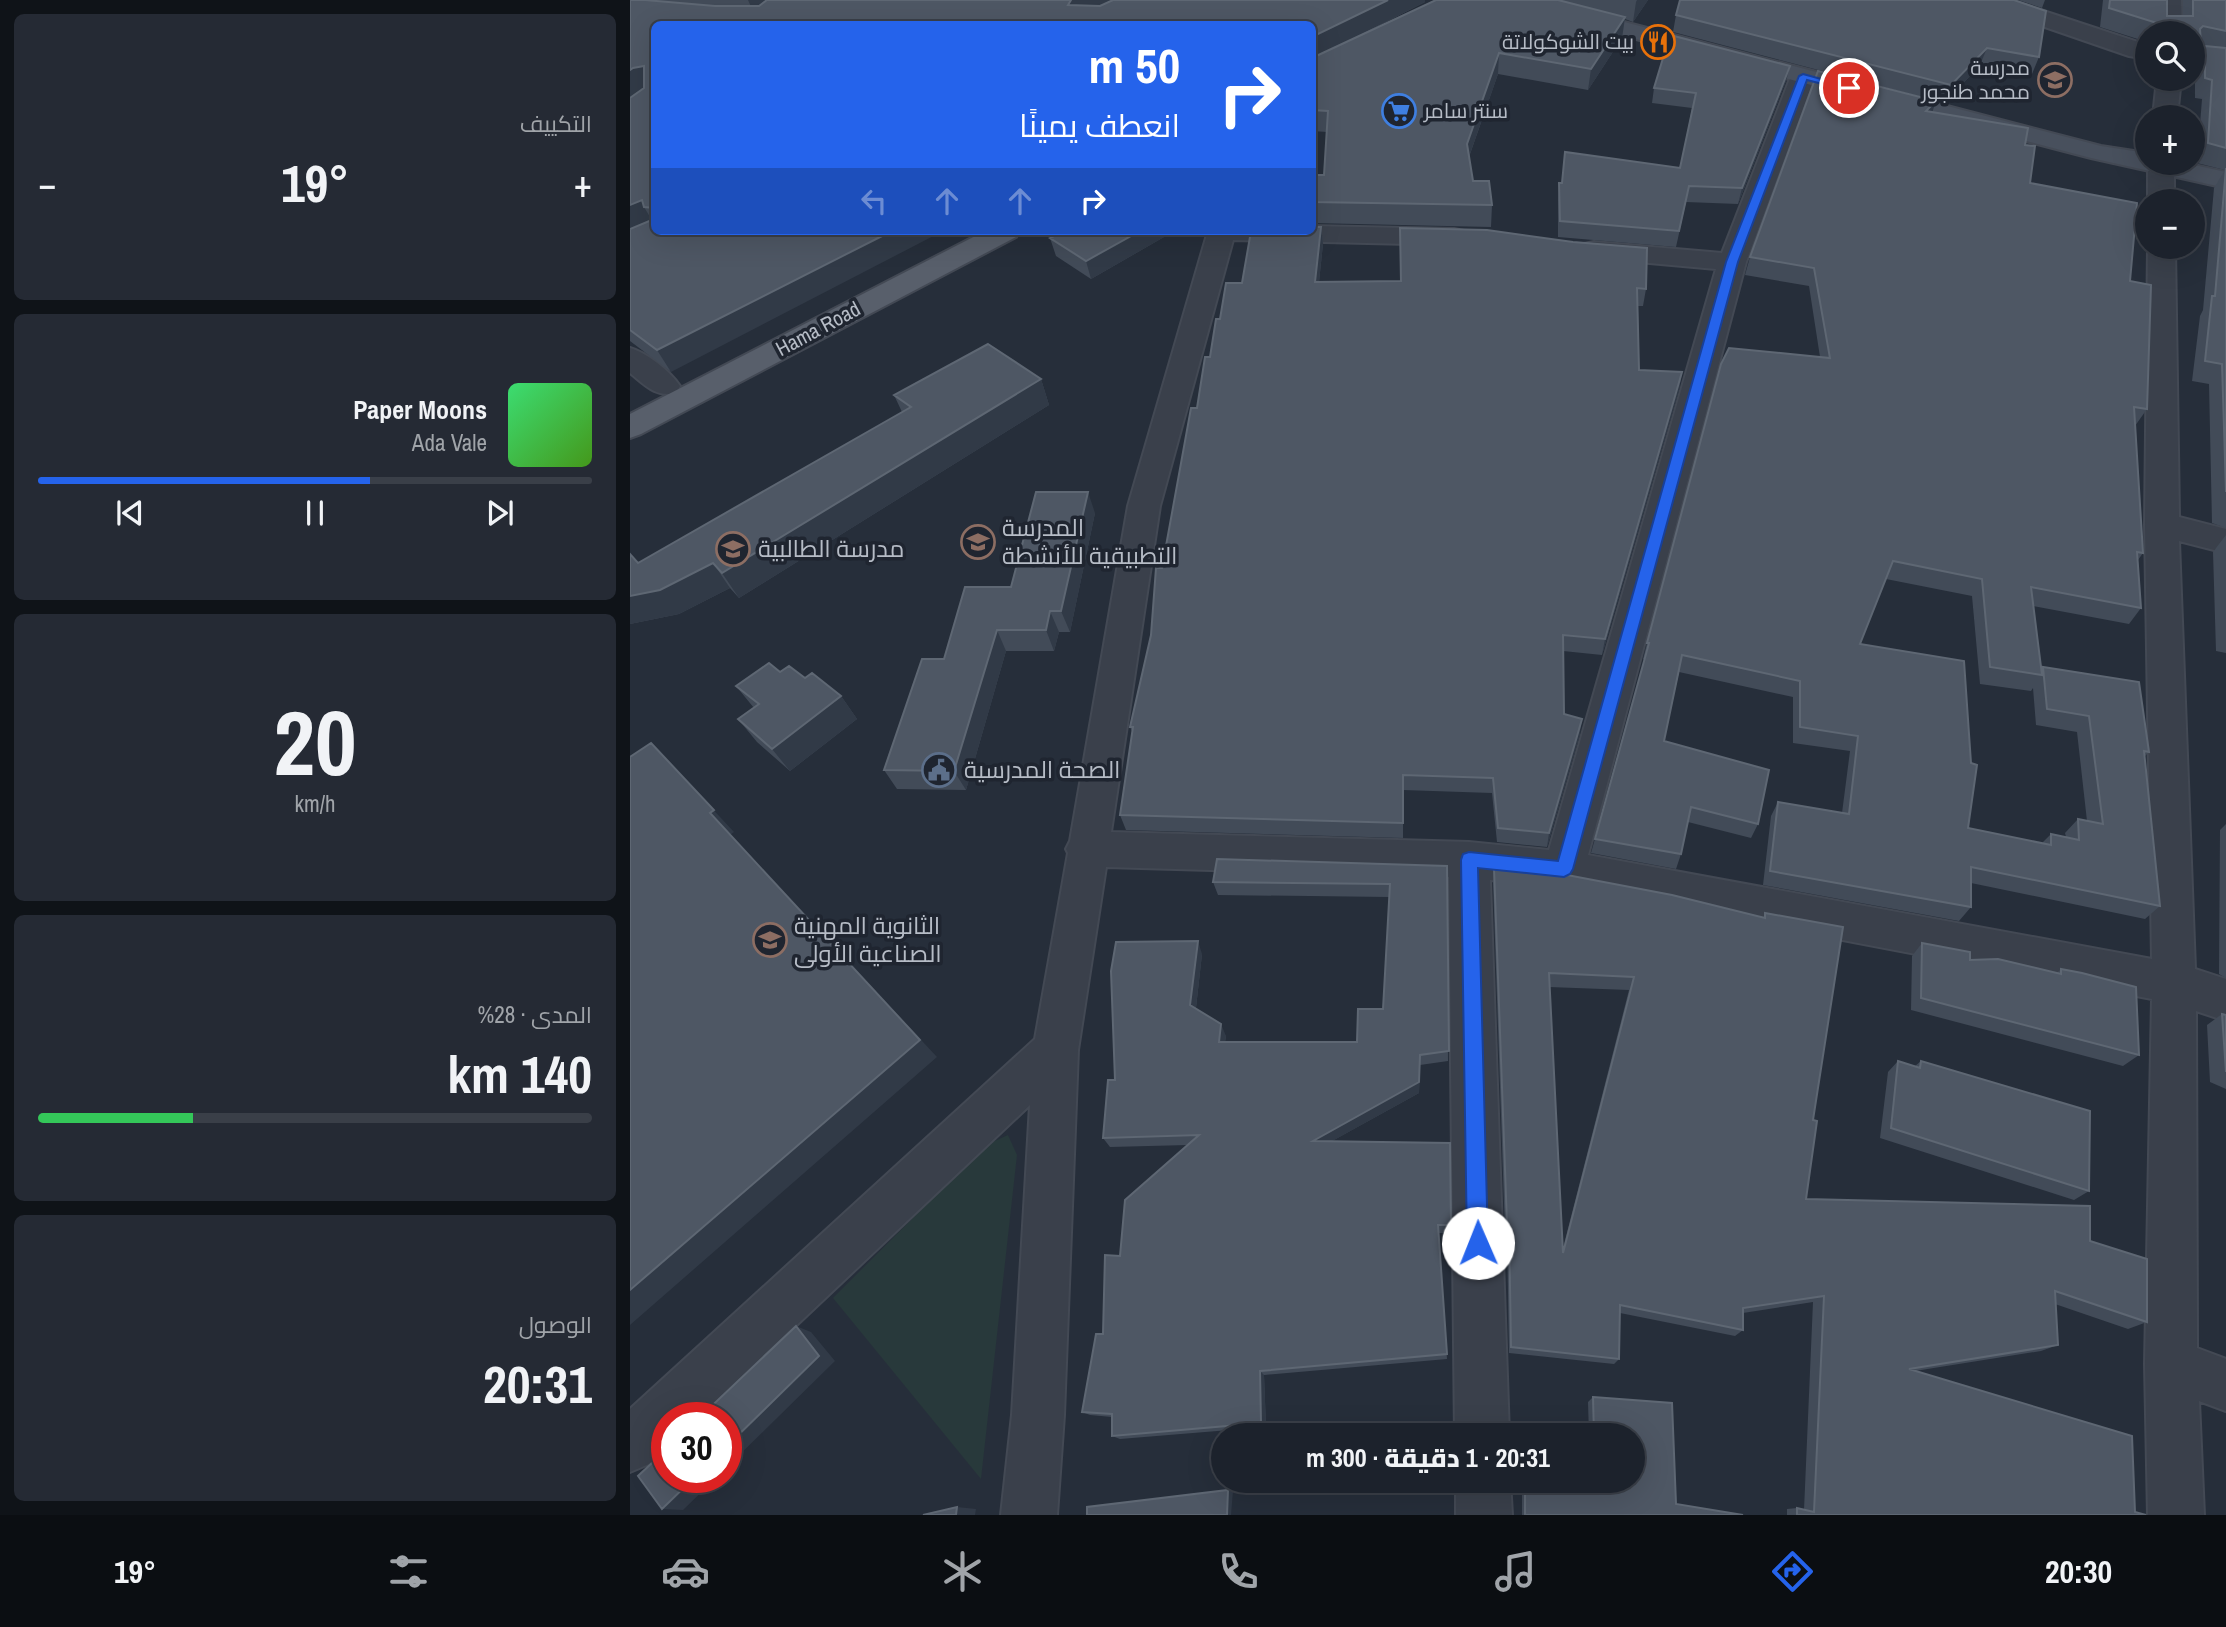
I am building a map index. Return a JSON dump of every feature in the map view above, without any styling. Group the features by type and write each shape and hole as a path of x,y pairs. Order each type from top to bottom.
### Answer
{"main road":[{"path":"1514,0 2100,153 2135,158"},
{"path":"1566,0 2104,142 2135,155"},
{"path":"2205,175 2226,180"},
{"name":"Hama Road","path":"630,404 957,235"},
{"name":"Hama Road","path":"630,427 998,235"}],"street":[{"path":"1989,0 2135,50"},
{"path":"2171,0 2171,21"},
{"path":"2205,57 2226,60"},
{"path":"1564,869 1732,262 1803,76"},
{"path":"1316,234 1486,237"},
{"path":"1029,1515 1038,1415 1056,1050 1086,849 1144,506 1221,235"},
{"path":"1571,248 1732,262"},
{"path":"2162,259 2162,525 2174,983 2171,1364 2176,1515"},
{"path":"630,358 665,386"},
{"path":"2162,525 2226,541"},
{"path":"1086,849 1469,860 1564,869 2174,983 2226,1000"},
{"path":"1469,860 1482,1423"},
{"path":"630,1445 1056,1050"},
{"path":"2171,1364 2226,1385"},
{"path":"1483,1493 1484,1515"}],"shaded area":[{"path":"1008,1135 1017,1155 981,1479 833,1298 986,1145"}],"building":[{"path":"630,0 759,6 767,0 1071,0 1068,5 1100,6 1113,0 1388,0 1316,35 1316,21 651,21 651,208 644,207 642,200 630,205 630,98 644,88 644,66 630,70"},
{"path":"1436,0 1558,0 1625,17 1591,69 1499,53 1467,144 1473,181 1489,181 1492,205 1316,202 1316,175 1324,175 1328,111 1316,110 1316,56"},
{"path":"1680,0 2014,0 2046,11 2039,57 1987,48 1951,85 1676,15"},
{"path":"2110,0 2167,0 2167,16 2193,16 2193,0 2226,0 2226,31 2205,26 2205,21 2151,21 2109,8"},
{"path":"1670,35 1790,66 1742,188 1689,186 1679,231 1560,221 1559,183 1562,183 1565,152 1680,168 1696,93 1654,88"},
{"path":"2205,46 2226,48 2226,148 2208,143 2212,80 2205,78"},
{"path":"1818,71 1936,101 1926,111 2028,128 2025,145 2035,146 2030,183 2135,203 2130,281 2151,285 2147,409 2134,407 2143,553 2137,552 2141,608 2031,587 2042,675 1990,667 1982,579 1893,561 1860,644 1964,661 1971,763 1977,765 1968,828 2051,845 2051,834 2079,840 2078,819 2103,824 2089,716 2047,709 2043,667 2139,682 2149,752 2144,751 2160,906 1971,867 1971,907 1770,871 1778,802 1849,814 1858,736 1800,727 1800,681 1682,655 1664,741 1769,770 1758,824 1691,807 1681,854 1595,839 1721,364 1729,348 1830,358 1814,268 1750,257"},
{"path":"2226,168 2226,492 2222,364 2205,361 2212,296 2215,296"},
{"path":"651,220 651,235 884,235 657,350 630,330 630,229"},
{"path":"1316,227 1321,227 1315,282 1401,281 1400,228 1487,230 1573,242 1647,248 1646,289 1637,288 1639,370 1682,372 1605,639 1563,635 1564,714 1582,719 1549,833 1498,828 1493,778 1403,775 1403,823 1120,815 1133,727 1130,727 1151,635 1156,568 1162,568 1191,408 1197,408 1205,357 1210,357 1216,319 1220,319 1226,283 1242,283 1250,235 1316,235"},
{"path":"1056,235 1133,235 1086,261 1050,238"},
{"path":"988,344 1041,379 722,573 713,563 660,590 630,596 630,554 638,563 911,407 894,395"},
{"path":"1036,492 1088,492 1061,611 1050,611 1046,630 997,630 954,771 884,770 922,659 944,659 965,587 1011,587"},
{"path":"769,663 780,672 789,666 805,678 812,673 841,696 772,749 738,719 759,704 736,686"},
{"path":"651,743 714,810 710,813 920,1040 630,1290 630,757"},
{"path":"1217,859 1447,866 1449,1051 1420,1055 1419,1082 1313,1141 1450,1143 1451,1225 1438,1225 1447,1354 1260,1371 1261,1423 1211,1423 1211,1427 1112,1436 1112,1414 1082,1412 1096,1334 1103,1334 1105,1255 1120,1256 1125,1200 1199,1135 1103,1138 1108,1080 1115,1080 1111,971 1116,942 1198,941 1190,1005 1221,1024 1219,1042 1357,1042 1358,1009 1383,1009 1390,884 1213,882"},
{"path":"1494,868 1567,875 1672,895 1765,918 1765,913 1843,927 1813,1120 1817,1121 1806,1199 2090,1206 2090,1241 2147,1259 2147,1322 2055,1291 2058,1345 1909,1369 2132,1436 2135,1512 2146,1515 1797,1515 1797,1508 1814,1512 1824,1296 1743,1308 1743,1330 1620,1305 1619,1359 1511,1347","holes":["1549,973 1634,977 1563,1253"]},
{"path":"1922,943 1970,952 1970,960 1998,959 2061,974 2061,969 2136,987 2139,1055 1921,998"},
{"path":"2222,1014 2226,1015 2226,1072"},
{"path":"1898,1061 1920,1068 1921,1061 2090,1111 2089,1191 1891,1128"},
{"path":"796,1326 819,1356 742,1431 742,1402 716,1402"},
{"path":"1593,1397 1672,1403 1676,1504 1743,1515 1525,1515 1525,1493 1645,1493 1645,1423 1594,1423"},
{"path":"651,1464 651,1493 678,1493 662,1509 638,1476"},
{"path":"1211,1492 1228,1493 1227,1515 1087,1515 1087,1507"},
{"path":"957,1507 956,1515 923,1515"}],"place":[{"name":"بيت الشوكولاتة","path":"1658,42"},
{"name":"مدرسة محمد طنجور","path":"2055,80"},
{"name":"سنتر سامر","path":"1399,111"},
{"name":"المدرسة التطبيقية للأنشطة","path":"978,542"},
{"name":"مدرسة الطالبية","path":"733,549"},
{"name":"الصحة المدرسية","path":"939,770"},
{"name":"الثانوية المهنية الصناعية الأولى","path":"770,940"}],"route":[{"path":"1478,1243 1469,860 1564,869 1732,262 1803,76 1849,88"}]}
